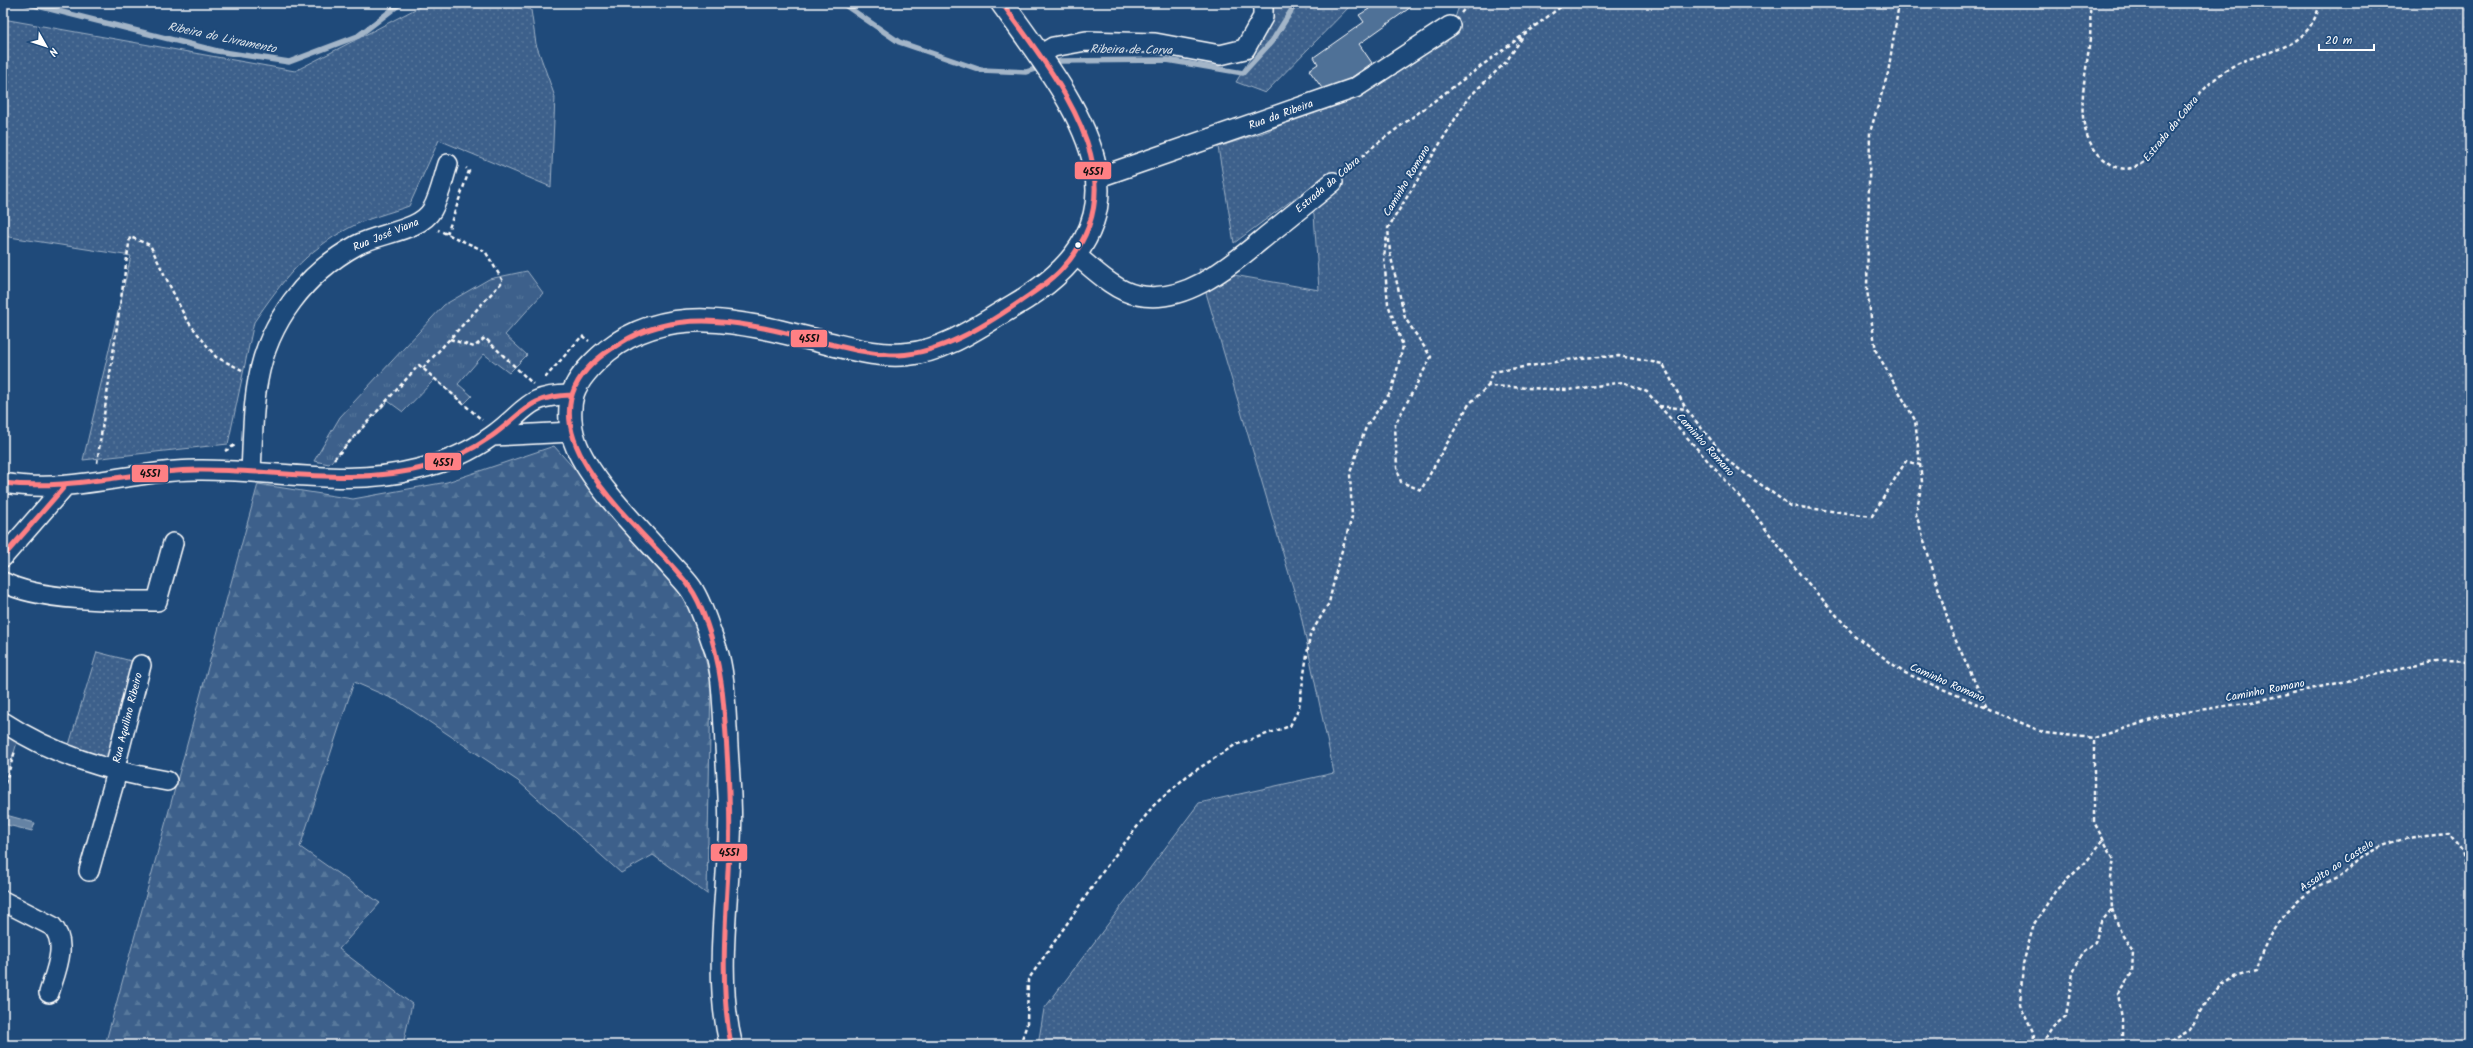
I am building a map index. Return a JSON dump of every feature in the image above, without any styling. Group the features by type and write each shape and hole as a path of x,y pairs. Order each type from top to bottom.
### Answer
{"street":[{"path":"731,1045 726,1024 724,948 730,824 725,723 718,657 693,591 593,473 577,448 572,432 572,395 584,373 618,343 640,332 667,324 692,320 723,320 854,349 883,354 909,354 933,349 956,339 1039,292 1062,272 1076,256 1091,225 1098,198 1099,177 1092,146 1064,91 1002,3"},
{"path":"1040,55 1053,47 1086,41 1155,43 1220,54 1244,49 1263,17 1263,3"},
{"name":"Rua da Ribeira","path":"1099,177 1355,88 1450,26"},
{"name":"Rua José Viana","path":"251,470 258,378 267,344 286,309 311,279 341,255 376,237 421,222 432,210 448,164"},
{"name":"Estrada da Cobra","path":"1076,256 1116,286 1136,295 1174,293 1194,287 1220,273 1333,182"},
{"path":"3,483 26,487 64,487 169,472 251,470 316,476 372,478 396,474 446,461 495,434 541,392 572,395"},
{"path":"495,434 572,432"},
{"path":"3,557 64,487"},
{"path":"3,582 16,589 102,601 156,601 173,544"},
{"name":"Rua Aquilino Ribeiro","path":"89,871 116,772 141,665"},
{"path":"3,722 57,751 116,772 167,781"},
{"path":"3,901 52,926 58,932 61,948 49,993"}],"path":[{"name":"Estrada da Cobra","path":"1333,182 1375,145 1522,38 1566,3"},
{"path":"1899,3 1888,73 1870,132 1867,290 1876,351 1915,420 1922,482 1916,514 1951,630 1987,708"},
{"name":"Estrada da Cobra","path":"2090,3 2090,36 2081,110 2085,130 2097,151 2107,162 2117,168 2124,169 2136,168 2145,162 2203,90 2222,73 2244,62 2282,50 2300,38 2314,22 2320,3"},
{"name":"Caminho Romano","path":"1522,38 1506,62 1468,98 1388,228 1390,253 1405,318 1431,357 1394,425 1397,468 1401,482 1421,490 1469,404 1488,386 1569,390 1623,382 1647,392 1752,511 1800,574 1854,635 1903,672 2045,733 2094,738 2168,715 2252,702 2446,660 2470,662"},
{"path":"421,222 485,250 503,280 423,368"},
{"path":"1020,1045 1027,1024 1028,980 1106,867 1154,805 1187,776 1235,746 1290,726 1299,707 1310,635 1329,603 1336,567 1352,517 1350,473 1366,427 1392,390 1403,346 1388,304 1384,258 1388,228"},
{"path":"104,464 96,465 130,237 150,245 186,319 216,357 240,369"},
{"path":"450,339 474,347 485,338 541,392 582,336 606,352"},
{"path":"1488,386 1492,372 1580,358 1618,356 1663,364 1686,409 1729,462 1791,506 1872,516 1906,461 1920,465"},
{"path":"316,476 419,365 495,434"},
{"path":"1659,406 1686,409"},
{"path":"222,453 235,445 236,440"},
{"path":"2094,738 2094,822 2114,860 2110,878 2112,909 2120,933 2133,951 2132,973 2118,994 2122,1019 2122,1045"},
{"path":"3,790 14,753"},
{"name":"Assalto ao Castelo","path":"2164,1045 2190,1030 2206,1001 2222,985 2234,977 2256,971 2260,955 2281,920 2295,904 2312,889 2340,876 2359,859 2377,848 2426,834 2449,833 2462,851 2465,864 2470,871"},
{"path":"2033,1045 2034,1034 2020,1004 2023,964 2034,924 2056,890 2086,862 2104,839"},
{"path":"2465,864 2470,863"},
{"path":"2041,1045 2053,1027 2066,1016 2073,973 2082,953 2095,943 2101,922 2112,909"}],"green space":[{"path":"427,3 514,3 531,10 536,44 555,97 551,187 439,140 409,206 356,224 333,237 307,257 296,268 264,307 254,322 228,444 83,460 131,256 3,236 3,19 295,71"},
{"path":"1275,3 1353,3 1265,93 1236,82 1266,32"},
{"path":"1460,3 2470,3 2470,1045 1038,1045 1044,1009 1199,803 1334,773 1300,611 1199,269 1319,290 1314,214 1299,195 1234,243 1218,147 1268,131 1447,42"},
{"path":"527,271 543,293 505,335 527,355 509,373 484,354 458,384 472,396 464,404 435,379 403,412 388,401 329,464 314,461 340,417 444,305 489,279"},
{"path":"554,446 690,599 711,681 707,894 653,855 621,873 518,781 398,701 354,682 300,847 380,903 339,949 412,1004 403,1045 105,1045 258,484 353,499 447,482"},
{"path":"97,652 139,663 112,760 69,745"},
{"path":"3,730 18,739 3,790"}],"shaded area":[{"path":"6,815 35,823 32,831 3,824"}],"building":[{"path":"1365,3 1408,3 1411,7 1359,44 1372,63 1327,95 1309,70 1318,64 1314,57 1364,22 1359,15 1369,9"}],"waterway":[{"name":"Ribeira do Livramento","path":"26,3 217,51 289,62 358,36 401,3"},
{"name":"Ribeira do Livramento","path":"842,3 899,42 981,70 1026,72 1041,67"},
{"name":"Ribeira de Corva","path":"1051,64 1060,61 1167,60 1243,73 1273,40 1296,3"}],"transit line":[{"name":"4551","path":"731,1045 727,1021 724,973 730,814 726,734 716,653 703,612 689,586 673,566 629,520 588,468 574,440 569,413 575,387 583,374 594,362 619,344 643,332 667,324 693,321 745,325 841,347 888,355 914,353 946,344 991,321 1040,288 1056,275 1085,236 1095,202 1093,167 1083,132 1067,98 1046,64 1002,3"},
{"name":"4551","path":"3,483 29,485 78,483 173,471 198,470 227,470 313,476 370,476 398,473 435,465 452,458 492,436 536,402 557,396 572,395"},
{"name":"4551","path":"3,557 64,487"}]}
